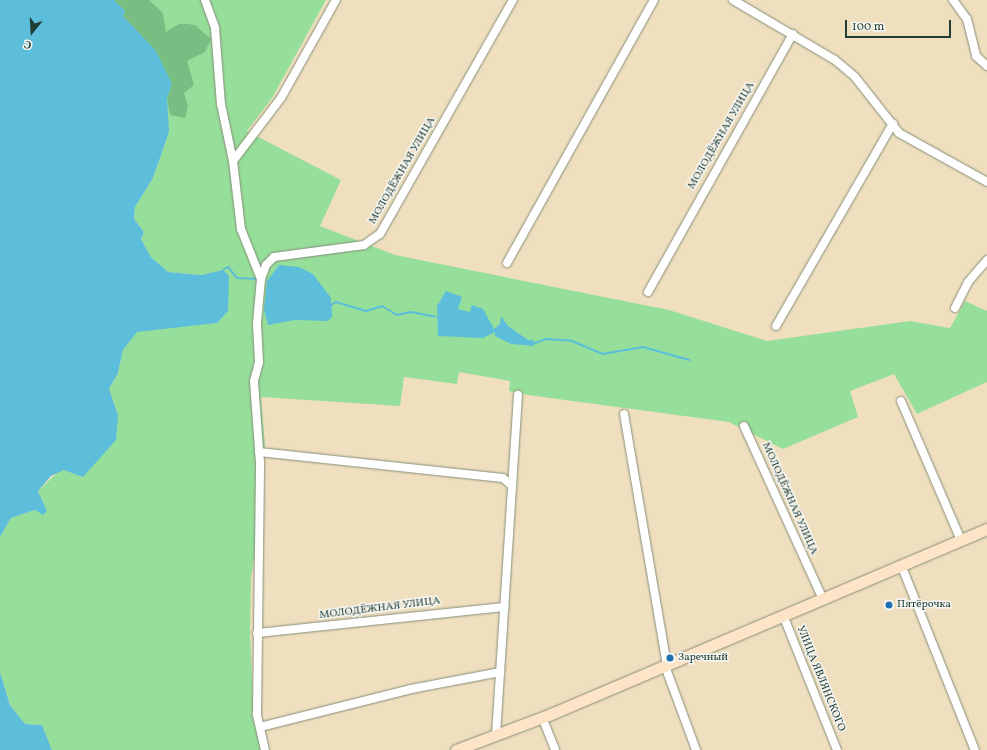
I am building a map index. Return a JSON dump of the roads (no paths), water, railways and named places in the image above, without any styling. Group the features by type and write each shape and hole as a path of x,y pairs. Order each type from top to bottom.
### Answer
{"street":[{"name":"МОЛОДЁЖНАЯ УЛИЦА","path":"205,0 215,28 221,104 233,161 241,229 261,278"},
{"path":"233,161 281,98 336,0"},
{"name":"МОЛОДЁЖНАЯ УЛИЦА","path":"265,750 260,727 257,633 259,452 254,381 259,362 256,323 261,278 266,265 274,257 364,246 380,234 513,0"},
{"path":"507,263 654,0"},
{"path":"733,0 793,34 855,77 893,123 899,133 987,182"},
{"path":"953,0 967,19 976,56 987,66"},
{"name":"МОЛОДЁЖНАЯ УЛИЦА","path":"648,292 793,34"},
{"path":"776,326 893,123"},
{"path":"955,308 968,282 987,260"},
{"path":"496,735 505,607 510,484 518,395"},
{"path":"901,401 961,540"},
{"path":"624,414 666,665 696,750"},
{"name":"МОЛОДЁЖНАЯ УЛИЦА","path":"744,426 823,599"},
{"path":"259,452 503,478 510,484"},
{"path":"456,750 542,717 902,567 987,529"},
{"path":"902,567 975,750"},
{"name":"МОЛОДЁЖНАЯ УЛИЦА","path":"257,633 505,607"},
{"name":"УЛИЦА ЯВЛЯНСКОГО","path":"783,616 837,750"},
{"path":"260,727 411,689 500,672"},
{"path":"542,717 555,750"}],"water":[{"path":"0,0 114,0 125,11 123,16 156,51 172,84 167,98 169,132 153,178 135,207 134,219 144,232 141,239 151,257 168,272 201,275 223,270 229,276 228,311 217,323 137,332 123,350 118,373 109,389 118,415 116,440 83,477 64,470 51,476 38,491 47,511 43,515 35,510 11,518 0,537"},
{"path":"279,265 299,267 313,274 331,298 332,317 328,321 295,320 268,325 264,310 267,281"},
{"path":"446,291 462,297 458,309 470,312 472,305 483,309 494,329 500,324 501,316 508,326 528,340 534,340 534,346 511,344 495,336 495,332 483,338 438,336 437,306"},
{"path":"0,672 10,705 25,724 42,725 52,750 0,750"}],"waterway":[{"path":"223,270 228,267 237,278 259,279"},
{"path":"331,305 336,302 366,311 382,306 397,315 411,312 436,317"},
{"path":"535,343 546,339 572,341 602,354 643,347 689,360"}],"place":[{"name":"Пятёрочка","path":"889,605"},
{"name":"Заречный","path":"670,658"}]}
